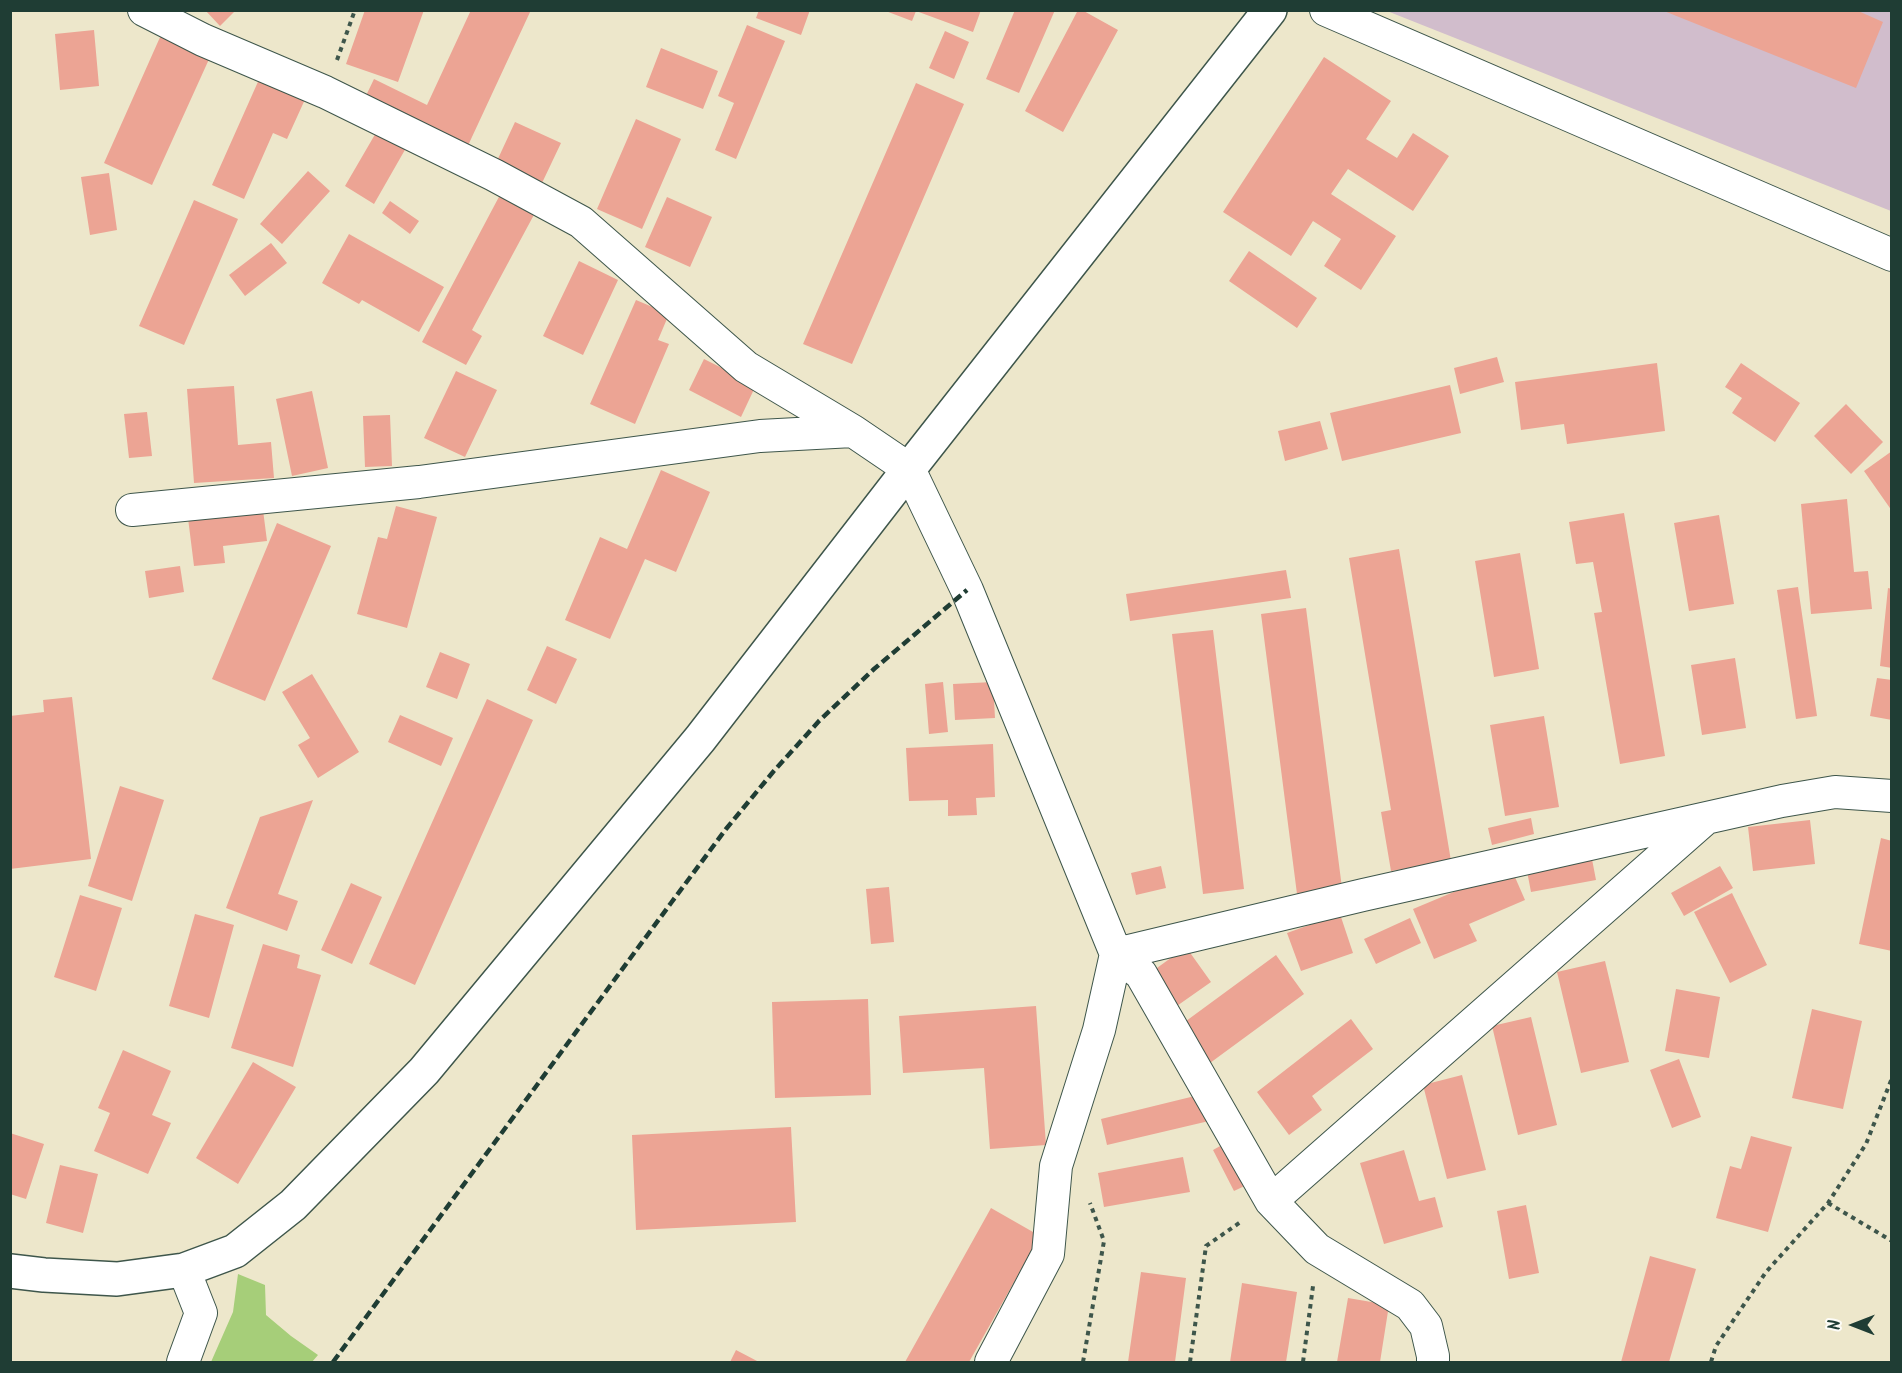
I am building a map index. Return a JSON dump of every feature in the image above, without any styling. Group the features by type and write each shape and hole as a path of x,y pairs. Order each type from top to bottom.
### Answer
{"street":[{"path":"144,10 203,40 325,92 581,222 746,367 853,431 909,469 967,590 1116,954 1141,974 1271,1201 1317,1249 1410,1305 1426,1326 1433,1362"},
{"path":"10,1271 117,1279 184,1270 235,1251 293,1205 424,1071 700,739 1270,10"},
{"path":"1326,10 1892,255"},
{"path":"132,510 419,482 760,436 853,431"},
{"path":"1116,954 1363,895 1782,801 1835,792 1892,796"},
{"path":"1271,1201 1707,818"},
{"path":"991,1362 1048,1254 1056,1166 1099,1030 1116,954"},
{"path":"183,1362 201,1313 184,1270"}],"path":[{"path":"325,92 355,10"},
{"path":"1712,1362 1716,1346 1766,1272 1828,1203 1866,1144 1892,1078"},
{"path":"1083,1362 1104,1241 1088,1199"},
{"path":"1190,1362 1206,1246 1271,1201"},
{"path":"1828,1203 1892,1241"},
{"path":"1303,1362 1317,1249"}],"shaded area":[{"path":"1387,11 1891,11 1891,211"}],"green space":[{"path":"238,1274 265,1285 266,1315 318,1355 312,1362 211,1362 233,1312"}],"building":[{"path":"205,10 236,10 220,26"},
{"path":"365,10 424,10 398,82 346,64"},
{"path":"471,10 531,10 465,152 362,104 374,79 427,105"},
{"path":"759,10 810,10 801,35 756,18"},
{"path":"883,10 981,10 973,32 916,11 912,21"},
{"path":"1015,10 1055,10 1019,93 986,79"},
{"path":"1078,10 1118,30 1063,132 1025,111"},
{"path":"1856,10 1883,22 1856,88 1664,11"},
{"path":"747,25 785,41 736,159 715,150 734,103 718,96"},
{"path":"94,30 99,86 60,90 55,34"},
{"path":"945,31 969,42 954,79 929,68"},
{"path":"161,35 210,57 152,185 104,163"},
{"path":"661,48 718,71 703,109 646,87"},
{"path":"1324,57 1391,101 1366,139 1397,158 1413,133 1449,156 1413,211 1348,169 1331,194 1396,236 1361,290 1324,266 1341,239 1313,221 1291,256 1223,212"},
{"path":"261,75 307,95 287,139 273,133 244,199 212,185"},
{"path":"916,83 964,104 852,364 803,344"},
{"path":"636,119 681,139 642,229 597,209"},
{"path":"515,122 561,143 542,183 496,163"},
{"path":"377,131 406,148 374,204 345,186"},
{"path":"308,171 330,191 282,244 260,224"},
{"path":"109,173 117,230 90,235 81,177"},
{"path":"501,193 536,211 472,330 482,336 466,365 422,342"},
{"path":"667,197 712,217 690,267 645,247"},
{"path":"194,200 238,219 184,345 139,326"},
{"path":"390,201 419,221 410,234 382,213"},
{"path":"349,234 444,287 419,332 362,300 359,304 322,283"},
{"path":"271,243 287,263 245,296 229,275"},
{"path":"1249,251 1317,298 1297,328 1229,281"},
{"path":"579,261 618,280 583,355 543,336"},
{"path":"636,300 669,314 658,340 669,344 635,424 590,404"},
{"path":"1497,357 1504,382 1460,394 1454,368"},
{"path":"704,359 756,385 741,417 689,390"},
{"path":"1657,363 1665,431 1567,444 1564,424 1521,430 1515,382"},
{"path":"1741,363 1800,403 1775,442 1732,413 1742,398 1725,387"},
{"path":"456,371 497,390 465,457 424,438"},
{"path":"1450,385 1461,433 1342,461 1330,413"},
{"path":"234,386 238,445 271,442 274,478 194,483 187,389"},
{"path":"312,391 328,468 292,476 276,399"},
{"path":"1846,404 1883,442 1851,474 1814,436"},
{"path":"147,412 152,456 129,458 124,414"},
{"path":"390,415 392,466 365,467 363,416"},
{"path":"1320,421 1328,449 1285,461 1278,431"},
{"path":"1892,451 1892,511 1864,471"},
{"path":"661,470 710,492 676,572 645,559 610,639 565,620 600,537 627,549"},
{"path":"1847,499 1854,572 1868,571 1872,609 1811,614 1801,504"},
{"path":"396,506 437,517 407,628 357,614 378,537 387,539"},
{"path":"263,510 267,541 223,546 225,563 194,566 188,518"},
{"path":"1624,513 1665,756 1620,764 1594,613 1602,612 1593,562 1576,564 1569,522"},
{"path":"1719,515 1734,604 1689,611 1674,523"},
{"path":"277,523 331,546 265,701 212,679"},
{"path":"1399,549 1451,861 1391,871 1381,812 1391,810 1349,558"},
{"path":"1520,553 1539,669 1494,677 1475,561"},
{"path":"180,566 184,592 149,598 145,571"},
{"path":"1286,570 1291,598 1130,621 1126,594"},
{"path":"1798,587 1817,716 1796,719 1777,590"},
{"path":"1888,588 1892,589 1892,668 1880,666"},
{"path":"1306,608 1342,888 1297,894 1261,614"},
{"path":"1213,630 1244,889 1203,894 1172,634"},
{"path":"547,646 577,659 556,704 527,690"},
{"path":"440,652 470,664 457,699 426,687"},
{"path":"1735,658 1746,728 1702,735 1691,665"},
{"path":"312,674 359,752 318,778 298,745 310,738 282,692"},
{"path":"1877,678 1892,680 1892,720 1870,716"},
{"path":"943,682 948,732 929,734 925,684"},
{"path":"993,682 995,718 955,720 953,684"},
{"path":"72,697 91,859 10,869 10,716 44,712 43,700"},
{"path":"487,699 533,720 415,985 369,964"},
{"path":"400,715 453,738 441,766 388,742"},
{"path":"1544,716 1559,807 1505,816 1490,725"},
{"path":"993,744 995,797 976,798 977,815 948,816 948,800 909,801 906,748"},
{"path":"120,786 164,800 132,901 88,886"},
{"path":"313,800 278,894 298,901 287,931 226,908 260,817"},
{"path":"1531,818 1534,834 1492,845 1488,828"},
{"path":"1810,820 1815,864 1753,871 1748,827"},
{"path":"1881,838 1892,841 1892,951 1859,944"},
{"path":"1591,854 1596,880 1531,892 1526,866"},
{"path":"1161,866 1166,888 1136,895 1131,873"},
{"path":"1720,866 1733,888 1684,916 1671,893"},
{"path":"1511,868 1525,900 1469,924 1477,941 1434,959 1413,909"},
{"path":"351,883 382,897 352,964 321,950"},
{"path":"889,887 894,942 871,944 866,889"},
{"path":"1732,893 1767,965 1730,983 1694,912"},
{"path":"80,895 122,908 96,991 54,977"},
{"path":"195,914 234,925 209,1018 169,1006"},
{"path":"1340,914 1353,953 1301,971 1287,933"},
{"path":"1410,918 1421,943 1376,964 1364,939"},
{"path":"263,944 300,955 297,968 321,975 293,1067 231,1048"},
{"path":"1186,947 1211,982 1174,1008 1150,973"},
{"path":"1276,955 1304,994 1210,1063 1182,1024"},
{"path":"1605,961 1629,1062 1581,1073 1557,972"},
{"path":"1676,989 1720,997 1709,1058 1665,1051"},
{"path":"868,999 871,1095 775,1098 772,1002"},
{"path":"1036,1006 1046,1145 990,1149 984,1068 903,1073 899,1016"},
{"path":"1812,1009 1862,1021 1843,1109 1792,1098"},
{"path":"1531,1017 1557,1125 1518,1135 1492,1026"},
{"path":"1351,1019 1373,1049 1312,1096 1322,1110 1289,1135 1257,1092"},
{"path":"123,1050 171,1071 152,1115 171,1123 148,1174 94,1151 110,1113 98,1108"},
{"path":"1679,1059 1701,1117 1672,1128 1650,1070"},
{"path":"253,1062 296,1087 238,1184 196,1158"},
{"path":"1462,1075 1486,1170 1447,1179 1423,1085"},
{"path":"1203,1094 1209,1121 1107,1145 1101,1119"},
{"path":"791,1127 796,1222 636,1230 632,1135"},
{"path":"10,1133 44,1144 26,1199 10,1194"},
{"path":"1751,1136 1792,1147 1768,1232 1716,1218 1730,1166 1741,1169"},
{"path":"1231,1140 1253,1182 1234,1191 1213,1150"},
{"path":"1404,1150 1419,1201 1435,1197 1443,1227 1384,1244 1360,1163"},
{"path":"1183,1157 1190,1192 1104,1207 1098,1173"},
{"path":"60,1165 98,1174 83,1233 46,1223"},
{"path":"1526,1205 1539,1273 1509,1279 1497,1211"},
{"path":"991,1208 1040,1236 969,1362 905,1362"},
{"path":"1650,1256 1696,1269 1669,1362 1621,1362"},
{"path":"1141,1272 1186,1278 1175,1362 1128,1362"},
{"path":"1242,1283 1297,1292 1286,1362 1230,1362"},
{"path":"1348,1298 1389,1305 1380,1362 1337,1362"},
{"path":"736,1350 759,1362 730,1362"}],"railway":[{"path":"333,1362 726,829 819,721 874,669 967,590"}]}
